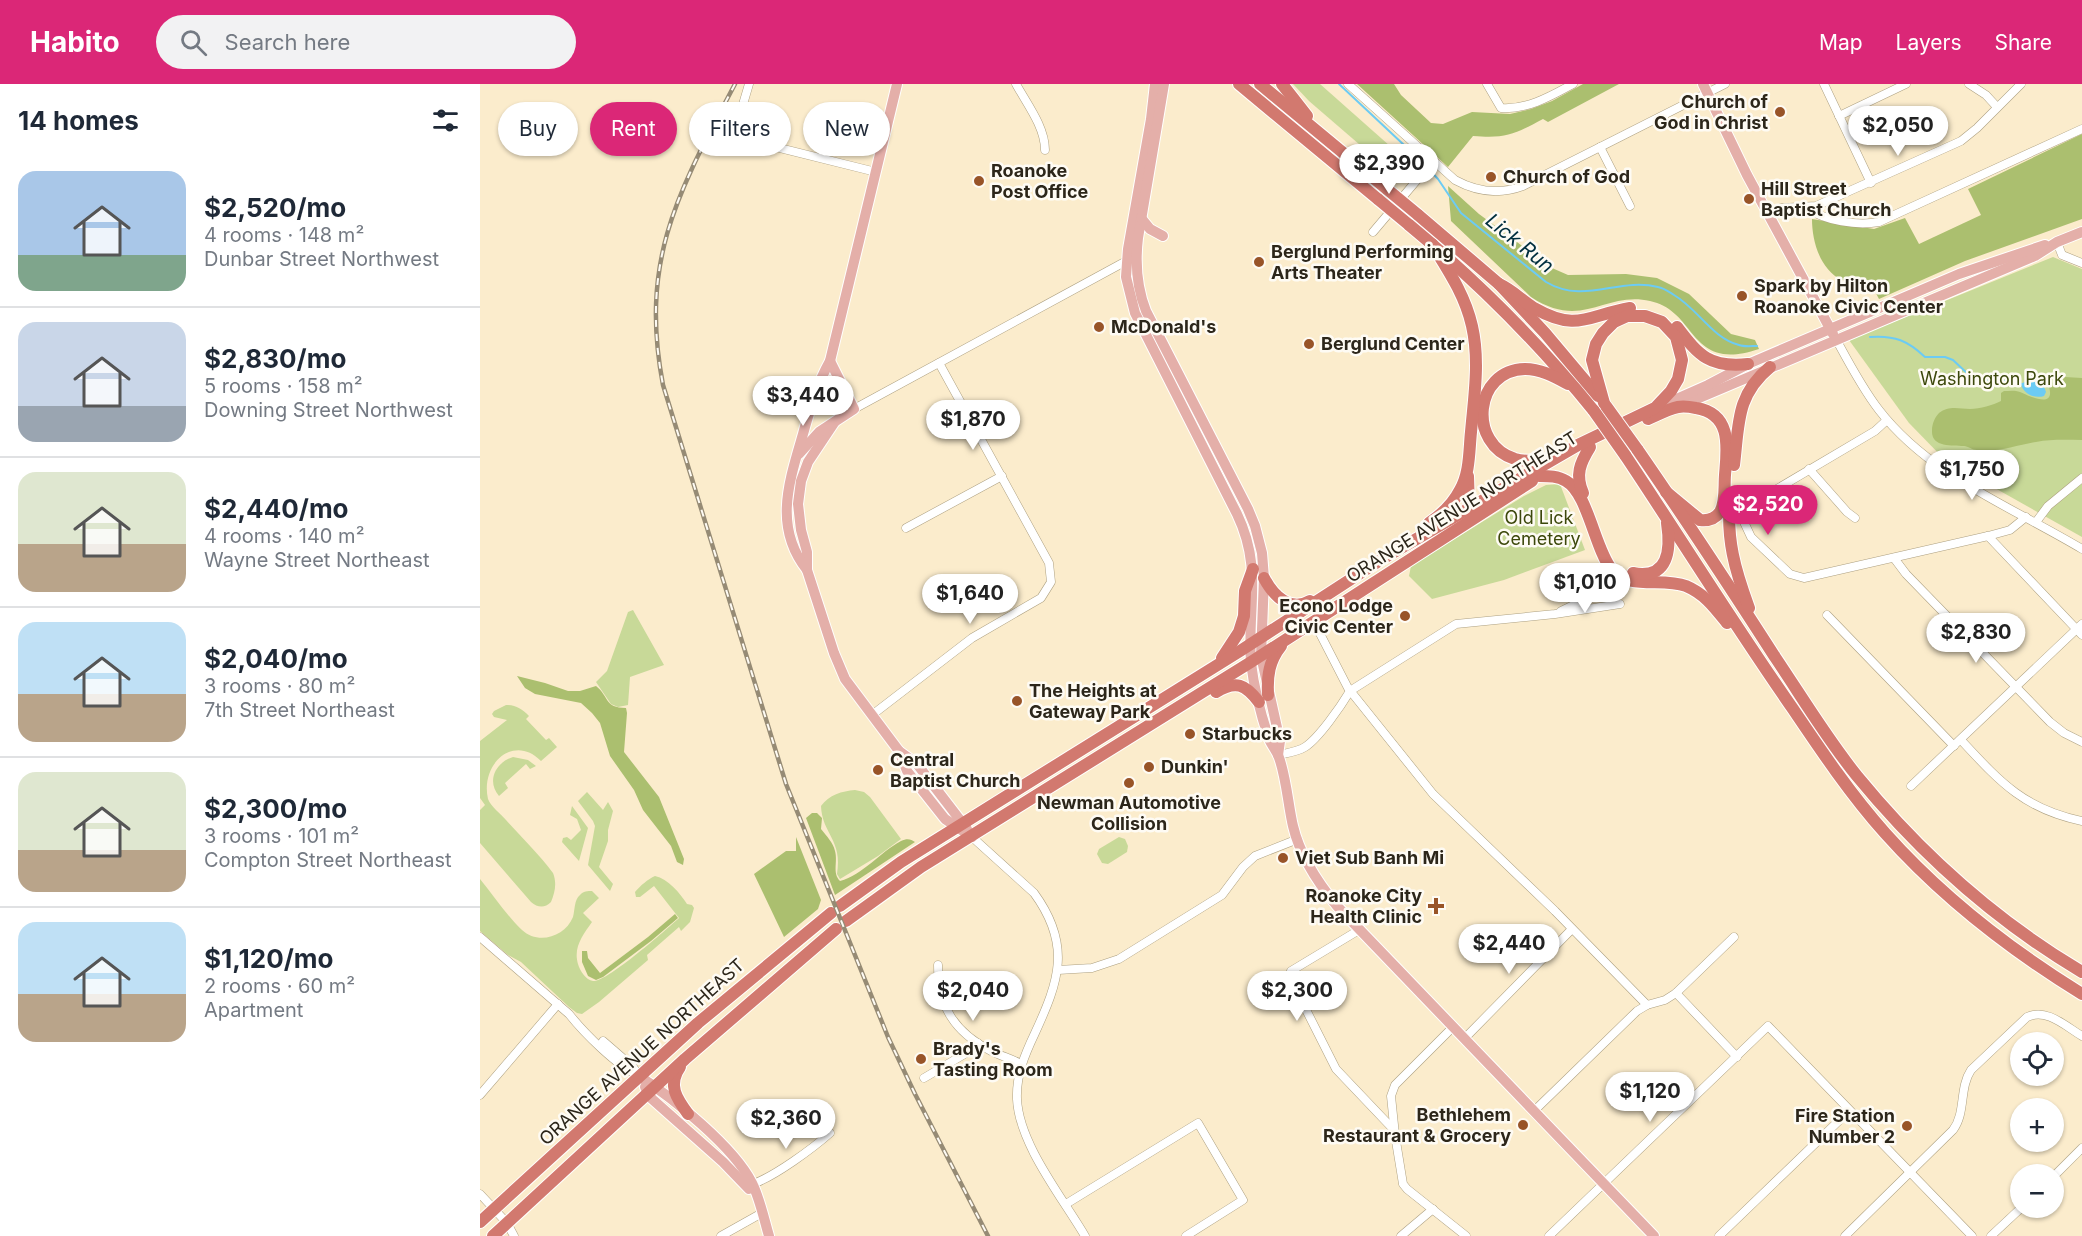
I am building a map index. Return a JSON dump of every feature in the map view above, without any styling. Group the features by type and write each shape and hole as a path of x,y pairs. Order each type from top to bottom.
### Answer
{"highway":[{"path":"1239,84 1432,244 1509,314 1594,411 1666,516 1762,665 1844,783 1885,832 1910,860 1985,927 2030,961 2082,993"},
{"path":"1260,84 1499,284 1545,333 1605,404 1838,750 1897,823 1938,864 1992,911 2031,940 2082,972"},
{"path":"1282,84 1322,136"},
{"path":"1382,559 1395,546 1446,509 1466,479 1476,373 1475,340 1464,299 1432,244"},
{"path":"1499,284 1514,291 1526,303 1547,315 1565,321 1586,320 1633,308 1653,310 1670,319 1704,358 1726,366 1748,364"},
{"path":"1605,404 1592,360 1598,339 1608,327 1620,319 1635,315 1662,322 1678,342 1682,360 1678,379 1671,391 1655,408"},
{"path":"1757,629 1732,558 1729,511 1742,406 1753,382 1770,367"},
{"path":"1552,460 1520,460 1501,452 1485,433 1482,419 1483,403 1494,383 1505,375 1519,370 1540,372 1574,386"},
{"path":"1666,492 1700,520 1711,520 1723,505 1728,450 1723,426 1706,410 1678,407"},
{"name":"ORANGE AVENUE NORTHEAST","path":"480,1222 704,1018 836,909 892,868 1213,668 1256,649 1288,639 1539,476 1590,447 1678,407"},
{"name":"ORANGE AVENUE NORTHEAST","path":"846,921 921,867 1171,712 1341,586 1382,559 1602,432 1655,408"},
{"path":"1590,447 1579,467 1579,485 1609,554 1619,567 1630,573 1638,574 1650,573 1662,565 1670,548 1666,516"},
{"path":"1468,465 1469,508"},
{"path":"1539,476 1565,480 1574,488 1606,561 1615,573 1628,581 1676,583 1701,594 1711,602 1762,665"},
{"path":"1256,649 1385,564 1394,552"},
{"path":"1213,668 1231,647 1239,632 1244,616 1245,591 1253,568"},
{"path":"1264,578 1280,599 1294,605 1305,603 1341,586"},
{"path":"1171,712 1194,705 1230,685 1241,686 1264,698 1271,661 1288,639"},
{"name":"ORANGE AVENUE NORTHEAST","path":"493,1236 685,1059 836,929"},
{"path":"685,1059 677,1072 673,1086 676,1098 688,1114"}],"main road":[{"path":"807,570 796,556 790,536 787,489 816,391 830,361 897,84"},
{"path":"1155,84 1128,288 1135,314 1243,526 1250,548 1253,568 1256,649 1270,741 1278,755 1298,839 1318,882 1337,906 1654,1236"},
{"path":"1164,84 1142,218 1132,259 1146,311 1255,526 1262,553 1264,578 1256,649"},
{"path":"1705,88 1768,213 1833,334"},
{"path":"1142,218 1150,229 1163,236"},
{"path":"1678,407 1770,367 1833,334 1982,266 2082,232"},
{"path":"1655,408 1708,385 1748,364 1833,334"},
{"path":"796,458 819,432 854,409 830,361"},
{"path":"834,423 808,462 799,492 799,517 807,552 807,570 839,667 853,690 899,751 907,771 945,819 960,826 972,837"},
{"path":"639,1076 652,1090 688,1114 733,1156 754,1190 769,1236"},
{"path":"652,1090 652,1099 754,1190"}],"street":[{"path":"749,84 736,128 743,139 876,172"},
{"path":"1016,84 1041,131 1045,141 1045,150"},
{"path":"1348,84 1427,168 1483,191 1504,191 1523,186 1600,147 1705,88 1725,84"},
{"path":"1487,84 1501,108 1522,106 1545,99 1573,84"},
{"path":"1824,84 1870,183"},
{"path":"1839,116 1906,84"},
{"path":"1969,84 1986,95 1997,106"},
{"path":"1768,213 1781,208 1807,208 1870,183 1961,141 2021,84"},
{"path":"1807,208 1830,218 1864,223 1879,222 2082,129"},
{"path":"1600,147 1630,206"},
{"path":"1373,232 1427,168"},
{"path":"2057,242 2062,255 2082,263"},
{"path":"854,409 1132,259"},
{"path":"1833,334 1878,409 1905,439 1936,465 2082,549"},
{"path":"872,715 972,639 1044,594 1051,582 1051,570 1030,527 939,363"},
{"path":"1887,420 1875,431 1745,509 1747,531 1790,574 1804,578 1988,536 2010,530 2026,517"},
{"path":"1809,469 1855,518"},
{"path":"906,528 1002,476"},
{"path":"2036,522 2048,506 2082,478"},
{"path":"1911,786 2080,629 1988,536"},
{"path":"1894,558 1906,574 2050,722 2064,733 2082,742"},
{"path":"1555,615 1604,590"},
{"path":"1278,755 1298,750 1309,744 1350,692 1453,626 1473,622 1555,615 1620,604"},
{"path":"1827,615 1954,746"},
{"path":"1314,622 1350,692 1433,794 1572,928 1647,1005"},
{"path":"1961,740 2006,787 2019,797 2051,813 2082,821"},
{"path":"972,837 1026,884 1042,904 1056,938 1058,969 1053,994 1021,1064 1017,1097 1022,1124 1036,1155 1085,1236"},
{"path":"1058,969 1092,968 1119,959 1222,895 1255,856 1298,839"},
{"path":"1464,1039 1572,928"},
{"path":"1359,930 1291,970 1289,976 1336,1069 1394,1130"},
{"path":"480,937 558,1004 628,1071 639,1076"},
{"path":"1534,1111 1637,1011 1676,993 1734,937"},
{"path":"938,965 942,1001 956,1023 978,1043 1021,1064"},
{"path":"1676,993 1737,1057"},
{"path":"480,1095 558,1004"},
{"path":"1845,1236 1956,1127 1965,1081 1971,1070 2026,1017 2036,1014 2049,1016 2082,1036"},
{"path":"1549,1236 1768,1026 1972,1236"},
{"path":"1453,1028 1395,1085 1391,1096 1403,1184 1466,1236"},
{"path":"924,1078 968,1052 978,1043"},
{"path":"1719,1236 1849,1111"},
{"path":"1066,1204 1198,1123 1243,1200 1186,1236"},
{"path":"754,1190 770,1175 830,1133"},
{"path":"2064,1166 2082,1148"},
{"path":"480,1194 507,1223 514,1236"},
{"path":"1401,1236 1433,1209"},
{"path":"721,1236 762,1213"},
{"path":"1991,1236 2010,1218"}],"green space":[{"path":"1293,84 1320,84 1408,162 1396,176 1309,101"},
{"path":"1357,84 1394,84 1401,95 1431,123 1443,124 1472,112 1510,114 1531,109 1552,101 1583,84 1619,84 1548,122 1543,119 1517,132 1502,136 1473,136 1448,167"},
{"path":"2082,134 2082,219 1965,261 1879,299 1870,282 1842,280 1828,269 1819,254 1812,219 1874,229 1905,218 1919,244 1981,215 1968,189"},
{"path":"1448,186 1479,214 1552,268 1568,275 1626,274 1657,278 1689,294 1731,334 1755,340 1759,349 1736,354 1719,353 1706,347 1666,307 1650,301 1634,299 1619,301 1579,311 1565,311 1549,307 1531,297 1451,221"},
{"name":"Washington Park","path":"2053,257 2082,269 2082,537 1945,460 1909,423 1849,340"},
{"path":"2056,378 2082,378 2082,440 2047,440 1984,451 1939,443 1933,436 1934,421 1947,409 1982,408 2001,401 2001,393 2004,391 2018,391 2034,398 2045,399 2048,398 2049,387"},
{"name":"Old Lick Cemetery","path":"1560,484 1585,550 1504,580 1432,599 1409,576 1411,566 1524,496 1546,485"},
{"path":"633,610 664,665 630,677 628,705 618,707 611,704 596,682 607,671 628,612"},
{"path":"517,676 568,691 580,691 596,686 610,704 626,708 624,752 659,797 684,859 683,865 677,862 671,846 643,810 634,790 610,756 600,723 592,713 581,703 535,694 525,688"},
{"path":"506,705 524,711 529,716 526,719 546,740 549,738 557,747 541,761 531,753 520,750 510,751 501,756 489,774 487,786 491,805 553,873 554,895 551,902 544,906 531,902 480,843 480,810 485,805 480,798 480,741 507,720 494,717 492,714"},
{"path":"513,757 528,760 536,766 530,769 526,764 505,783 508,788 499,796 493,784 493,778 502,763"},
{"path":"855,790 864,792 870,797 901,839 840,879 837,874 838,862 835,845 822,816 821,806 836,794"},
{"path":"587,792 603,810 608,802 613,811 608,830 608,841 599,867 613,884 610,891 588,865 595,826 578,801"},
{"path":"572,806 588,828 579,861 562,842 563,838 567,837 571,840 581,830 577,819 570,815"},
{"path":"812,813 817,813 822,818 821,829 834,848 836,874 840,881 864,869 901,841 909,839 915,842 835,895 806,818"},
{"path":"796,837 821,900 818,909 784,937 754,874 786,851 796,851"},
{"path":"1119,837 1125,839 1128,846 1127,852 1108,864 1102,863 1097,854 1099,849"},
{"path":"655,876 669,883 687,904 692,905 694,908 690,922 681,931 679,927 647,955 648,960 582,1014 569,1007 521,962 508,955 480,931 480,879 522,930 528,935 543,938 564,930 573,917 578,897 584,892 592,891 599,898 583,913 592,922 580,942 577,958 580,969 586,977 593,981 600,979 636,954 679,918 654,886 640,897 636,897 635,892"},
{"path":"675,914 678,918 603,977 596,980 588,976 582,962 582,951 587,951 588,958 600,973"}],"water":[{"path":"2031,378 2044,387 2046,392 2044,396 2033,396 2024,391 2021,384"}],"waterway":[{"name":"Lick Run","path":"1339,84 1438,179 1461,213 1546,282 1574,291 1629,285 1660,288 1683,301 1713,330 1729,341 1743,346 1757,346"},
{"name":"Lick Run","path":"1870,337 1894,338 1907,343 1925,357 1945,357 1953,360 1969,375 1979,380 2022,384"}],"railway":[{"path":"735,84 681,193 660,263 656,300 657,340 663,385 786,784 888,1037 988,1236"}],"place":[{"name":"Church of God in Christ","path":"1780,112"},
{"name":"Church of God","path":"1491,177"},
{"name":"Roanoke Post Office","path":"979,181"},
{"name":"Hill Street Baptist Church","path":"1749,199"},
{"name":"Berglund Performing Arts Theater","path":"1259,262"},
{"name":"Spark by Hilton Roanoke Civic Center","path":"1742,296"},
{"name":"McDonald's","path":"1099,327"},
{"name":"Berglund Center","path":"1309,344"},
{"name":"Econo Lodge Civic Center","path":"1405,616"},
{"name":"The Heights at Gateway Park","path":"1017,701"},
{"name":"Starbucks","path":"1190,734"},
{"name":"Dunkin'","path":"1149,767"},
{"name":"Central Baptist Church","path":"878,770"},
{"name":"Newman Automotive Collision","path":"1129,783"},
{"name":"Viet Sub Banh Mi","path":"1283,858"},
{"name":"Roanoke City Health Clinic","path":"1436,906"},
{"name":"Brady's Tasting Room","path":"921,1059"},
{"name":"Bethlehem Restaurant & Grocery","path":"1523,1125"},
{"name":"Fire Station Number 2","path":"1907,1126"}]}
